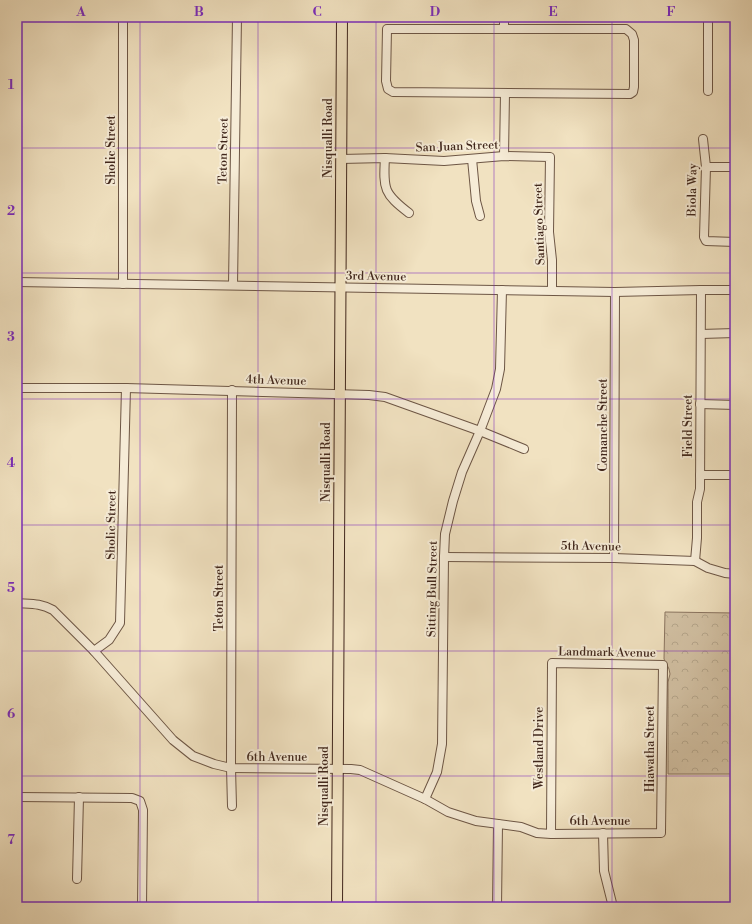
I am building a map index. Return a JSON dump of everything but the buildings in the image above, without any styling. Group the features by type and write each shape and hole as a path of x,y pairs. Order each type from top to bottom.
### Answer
{"main road":[{"name":"Nisqualli Road","path":"337,907 342,17"}],"street":[{"name":"Sholic Street","path":"123,17 123,284"},
{"name":"Teton Street","path":"233,285 237,17"},
{"path":"504,17 504,29"},
{"path":"708,17 708,91"},
{"path":"387,28 504,29 626,29 632,34 634,40 633,92 630,94 393,92 388,89 386,81 387,28"},
{"path":"504,93 504,156"},
{"name":"Biola Way","path":"703,139 706,167 704,237 706,241 735,242"},
{"name":"San Juan Street","path":"341,159 385,158 444,161 504,156 550,157"},
{"name":"Santiago Street","path":"550,157 549,232 552,260 552,290"},
{"path":"385,158 384,180 388,194 397,204 409,213"},
{"path":"472,159 476,201 480,216"},
{"path":"706,167 735,167"},
{"name":"3rd Avenue","path":"17,282 615,292 735,290"},
{"name":"Sitting Bull Street","path":"425,800 437,772 442,744 445,534 462,472 496,389 500,369 502,290"},
{"name":"Field Street","path":"695,561 697,538 697,502 700,489 701,290"},
{"name":"Comanche Street","path":"614,558 615,292"},
{"path":"701,334 735,333"},
{"name":"4th Avenue","path":"17,388 232,390 370,395 385,397 480,431 524,449"},
{"name":"Sholic Street","path":"94,651 109,640 120,623 126,388"},
{"name":"Teton Street","path":"232,390 232,806"},
{"path":"700,404 735,405"},
{"path":"700,475 735,475"},
{"name":"5th Avenue","path":"444,557 614,558 695,561 708,568 735,574"},
{"name":"6th Avenue","path":"17,603 38,604 54,610 94,651 173,740 193,756 214,764 231,768 360,770 448,812 476,821 521,827 537,833 662,833"},
{"name":"Landmark Avenue","path":"552,663 662,664"},
{"name":"Westland Drive","path":"551,834 552,663"},
{"name":"Hiawatha Street","path":"662,664 662,833"},
{"path":"17,797 132,798 140,801 143,810 142,907"},
{"path":"78,879 79,797"},
{"path":"497,907 498,824"},
{"path":"604,833 604,871 612,907"}],"green space":[{"path":"665,612 735,613 735,774 668,774 668,682 670,674 664,659"}]}
